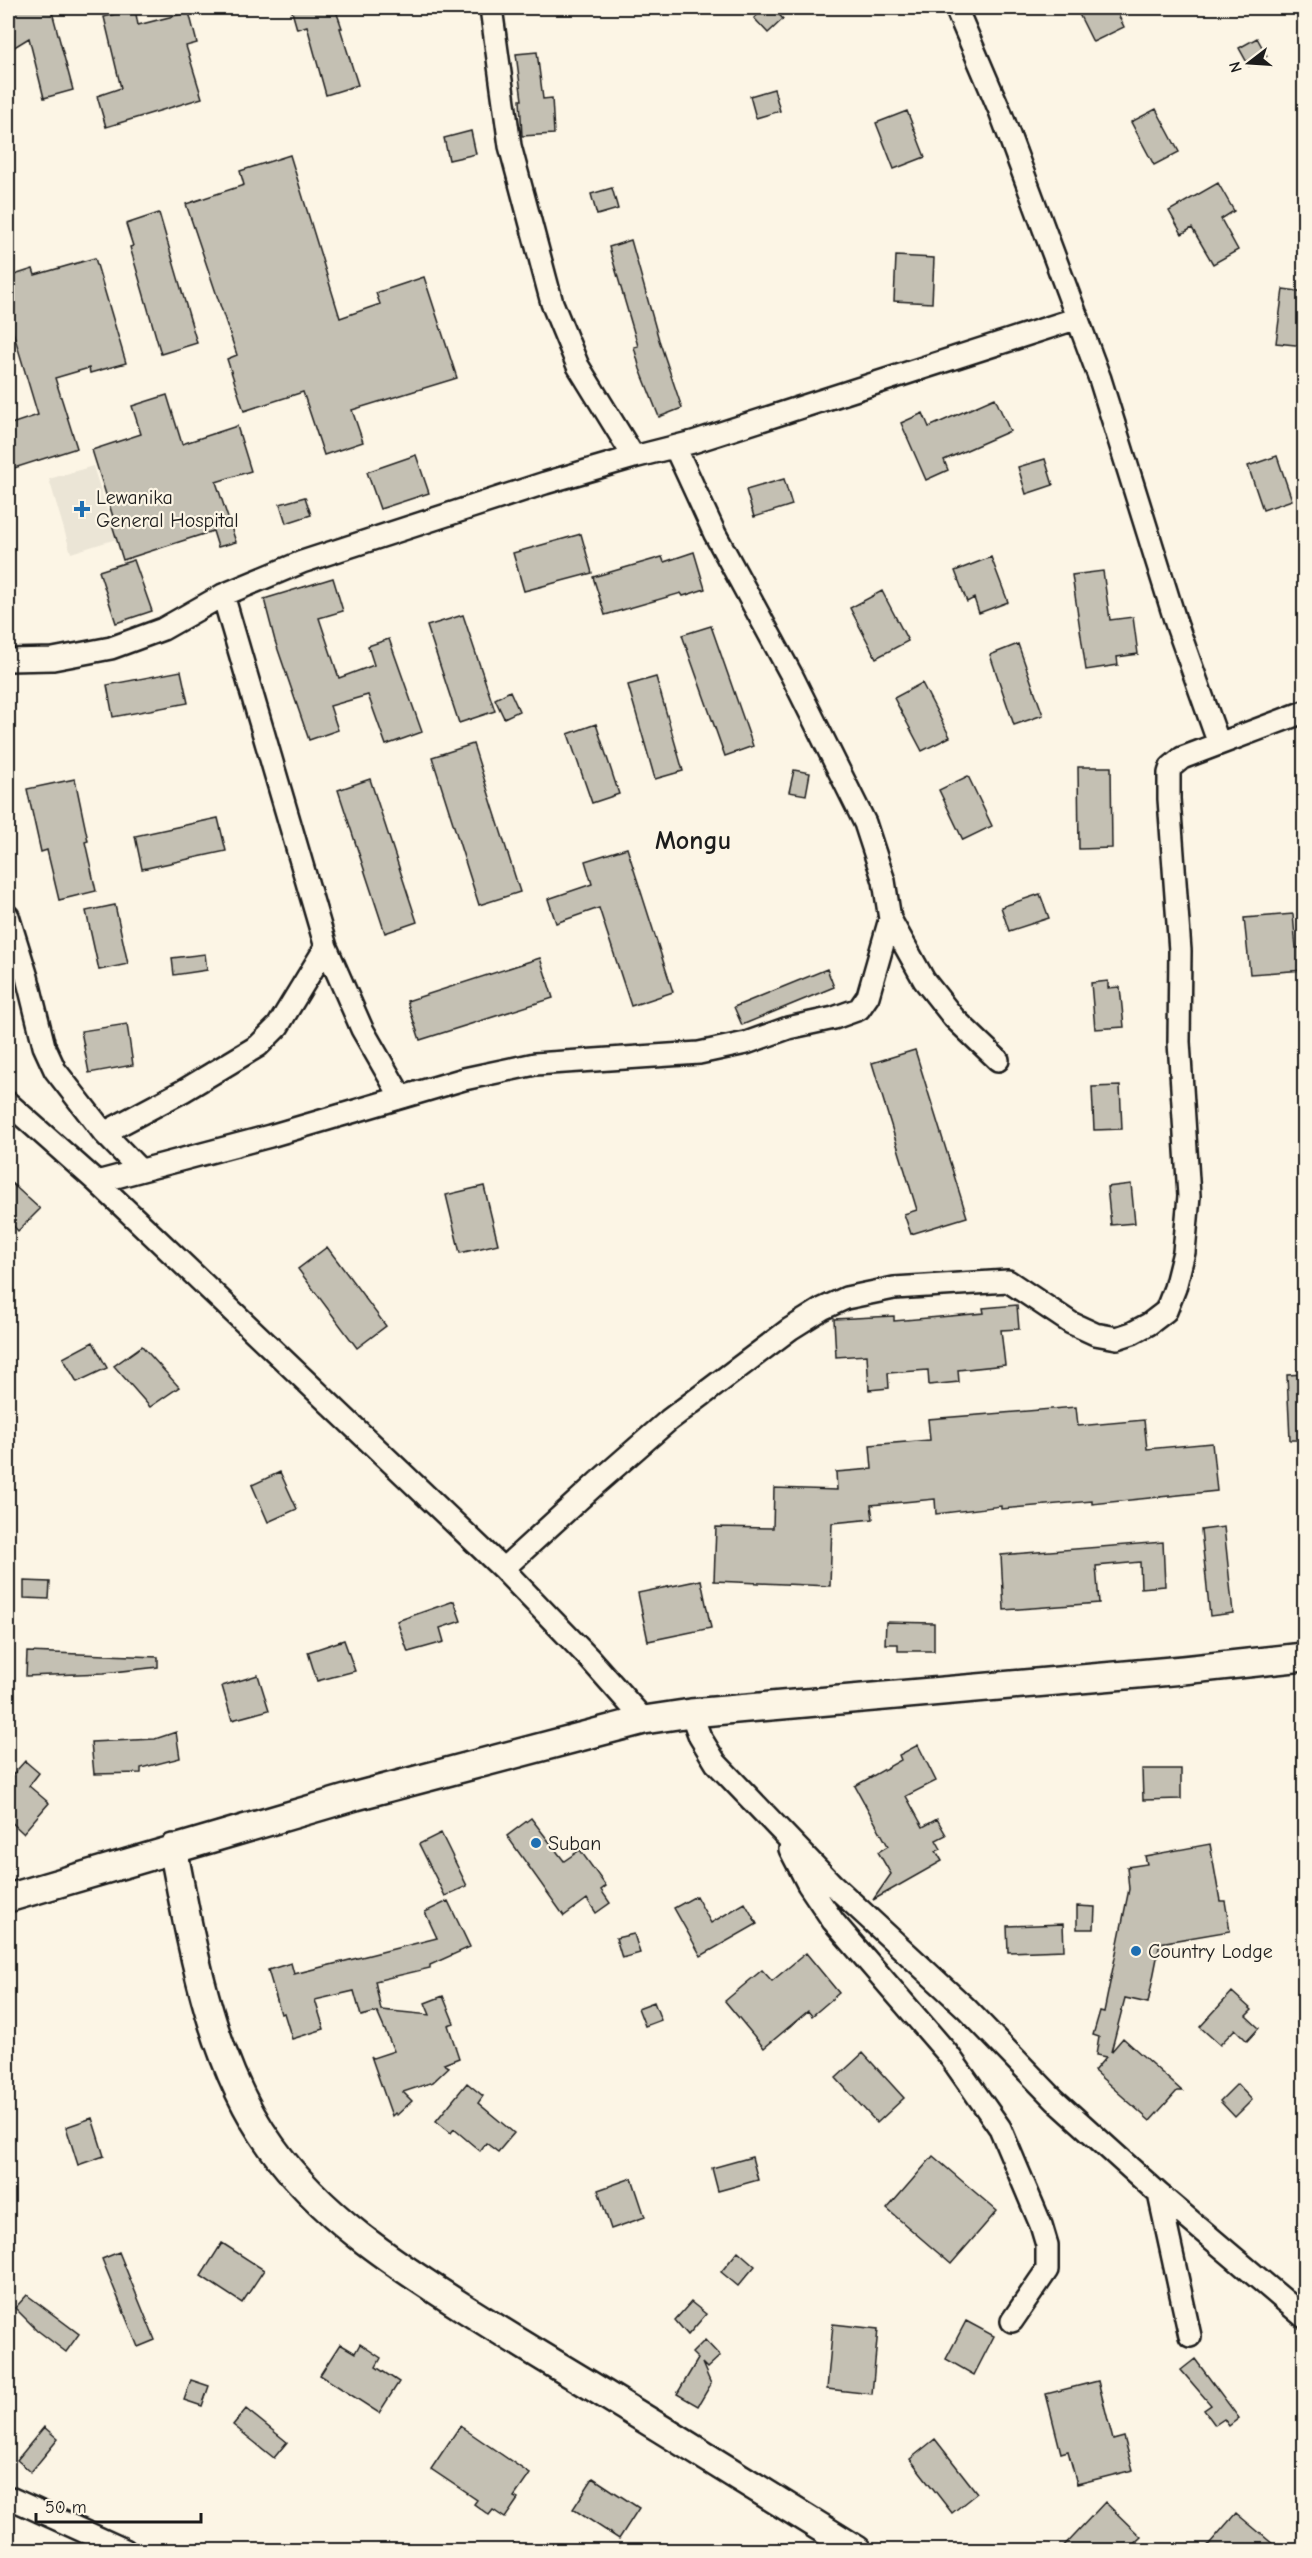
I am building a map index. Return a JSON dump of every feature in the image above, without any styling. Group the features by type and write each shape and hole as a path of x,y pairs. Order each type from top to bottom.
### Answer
{"main road":[{"path":"8,1898 356,1796 644,1720 691,1713 1183,1670 1305,1657"},
{"path":"173,1848 203,1990 221,2047 243,2100 259,2127 270,2145 307,2192 342,2223 423,2282 857,2550"}],"street":[{"path":"491,8 510,146 552,303 578,366 634,457"},
{"path":"956,8 1000,111 1078,318 1104,391 1176,623 1220,744"},
{"path":"8,660 53,659 111,648 163,629 223,595 302,562 634,457 675,447 1078,318"},
{"path":"675,447 715,534 792,676 865,823 884,881 890,919 924,980 954,1018 998,1060"},
{"path":"223,595 309,882 326,947 362,1029 401,1097"},
{"path":"504,1569 669,1420 790,1329 846,1298 894,1288 1008,1281 1071,1323 1095,1334 1117,1338 1141,1329 1166,1311 1175,1288 1184,1252 1189,1196 1179,1042 1180,951 1168,799 1169,773 1171,767 1182,758 1305,712"},
{"path":"8,916 47,1054 54,1070 104,1133 139,1169"},
{"path":"98,1182 139,1169 270,1136 464,1078 535,1064 699,1053 746,1043 799,1025 834,1018 859,1009 868,996 890,919"},
{"path":"104,1133 183,1091 258,1046 278,1026 326,947"},
{"path":"8,1103 98,1182 504,1569 644,1720"},
{"path":"691,1713 700,1737 716,1762 832,1884 966,2008 1055,2100 1159,2194 1305,2317"},
{"path":"784,1834 795,1861 833,1921 948,2054 1000,2128 1047,2245 1047,2270 1011,2321"},
{"path":"1159,2194 1190,2336"},
{"path":"8,2497 125,2550"}],"shaded area":[{"name":"Lewanika General Hospital","path":"93,466 116,539 71,553 49,479"}],"building":[{"path":"8,8 51,8 73,90 44,98 29,38 8,51"},
{"path":"291,8 335,8 358,85 326,95 307,26 297,29"},
{"path":"765,8 773,8 783,19 768,33 754,18"},
{"path":"1076,8 1115,8 1124,27 1093,42"},
{"path":"135,9 138,25 189,12 197,43 186,46 202,98 106,127 97,96 121,88 104,17"},
{"path":"1257,38 1267,56 1249,66 1239,48"},
{"path":"537,52 543,99 552,98 554,134 522,136 520,100 522,100 516,54"},
{"path":"774,89 780,111 756,118 750,96"},
{"path":"1156,109 1179,152 1154,165 1131,122"},
{"path":"907,111 925,157 894,169 876,123"},
{"path":"471,131 476,154 449,160 444,138"},
{"path":"290,155 340,318 380,304 376,293 424,277 457,378 352,410 363,442 324,455 303,392 244,411 227,359 237,355 186,204 244,185 240,171"},
{"path":"1218,183 1234,211 1221,219 1238,250 1213,264 1192,228 1182,234 1169,211"},
{"path":"612,188 618,209 597,215 591,194"},
{"path":"159,213 197,343 161,354 130,247 133,246 126,224"},
{"path":"631,240 659,340 682,408 659,417 640,369 634,347 638,346 609,247"},
{"path":"896,256 934,258 932,303 894,301"},
{"path":"95,258 126,363 90,373 89,368 55,378 77,448 8,470 8,425 38,415 8,315 8,277 33,269 35,275"},
{"path":"1283,289 1305,292 1305,346 1276,343"},
{"path":"167,395 182,444 237,426 251,471 216,482 236,542 218,547 213,531 123,560 111,521 114,520 92,450 141,434 132,406"},
{"path":"995,398 1010,431 944,460 948,470 926,480 901,423 923,413 929,427"},
{"path":"416,455 429,493 380,509 367,472"},
{"path":"1277,456 1292,500 1263,510 1248,466"},
{"path":"1045,459 1053,485 1026,494 1018,467"},
{"path":"784,479 792,505 754,517 746,490"},
{"path":"305,497 311,515 286,523 280,504"},
{"path":"581,534 592,573 524,591 513,553"},
{"path":"694,552 705,589 683,596 681,593 605,615 593,577 662,557 664,562"},
{"path":"991,557 1008,602 979,613 974,598 967,602 955,571"},
{"path":"134,560 152,611 116,623 99,571"},
{"path":"1103,571 1110,620 1133,617 1138,654 1117,657 1118,665 1086,670 1072,575"},
{"path":"333,578 343,611 319,618 339,678 374,665 368,646 389,639 422,732 386,745 368,695 330,706 338,730 309,740 275,641 264,599"},
{"path":"882,591 908,641 876,658 850,608"},
{"path":"463,615 495,711 459,723 427,626"},
{"path":"711,626 753,746 725,756 682,635"},
{"path":"1018,644 1043,715 1014,725 990,655"},
{"path":"181,671 188,703 113,717 107,685"},
{"path":"656,677 683,771 655,779 628,685"},
{"path":"922,683 950,737 922,751 894,698"},
{"path":"510,691 519,711 504,718 495,699"},
{"path":"596,724 619,794 592,803 568,734"},
{"path":"473,744 520,892 479,905 432,757"},
{"path":"1078,767 1111,767 1112,848 1079,849"},
{"path":"794,770 810,773 806,795 789,792"},
{"path":"968,776 992,826 963,840 939,790"},
{"path":"75,779 96,891 59,900 47,850 41,852 27,789"},
{"path":"370,779 417,922 385,933 338,790"},
{"path":"218,818 226,851 142,869 135,836"},
{"path":"627,848 673,992 631,1006 599,908 556,923 548,899 592,884 585,861"},
{"path":"1040,894 1049,918 1009,931 1001,907"},
{"path":"115,905 128,964 99,970 86,911"},
{"path":"1293,914 1296,948 1305,947 1305,970 1250,974 1244,918"},
{"path":"205,954 207,970 174,975 172,958"},
{"path":"540,958 553,998 420,1040 407,1001"},
{"path":"827,969 834,987 742,1025 734,1007"},
{"path":"1108,981 1108,988 1120,987 1124,1027 1095,1029 1091,983"},
{"path":"127,1024 133,1065 89,1073 81,1031"},
{"path":"915,1050 967,1217 911,1234 904,1214 917,1210 872,1063"},
{"path":"1120,1086 1122,1129 1094,1130 1092,1087"},
{"path":"8,1180 40,1209 18,1231 8,1220"},
{"path":"1131,1184 1135,1223 1111,1225 1107,1187"},
{"path":"484,1186 498,1244 460,1253 446,1195"},
{"path":"327,1247 386,1326 357,1348 298,1269"},
{"path":"1017,1305 1019,1329 1001,1330 1005,1365 958,1370 959,1382 929,1385 928,1370 888,1373 889,1388 869,1390 867,1355 836,1357 834,1319 894,1316 894,1321 984,1313 983,1308"},
{"path":"93,1342 107,1368 77,1382 63,1358"},
{"path":"142,1346 179,1387 150,1407 114,1366"},
{"path":"1305,1374 1305,1440 1290,1440 1287,1375"},
{"path":"1076,1407 1078,1426 1144,1420 1147,1449 1212,1443 1217,1491 1092,1504 1092,1501 1001,1509 1001,1506 936,1514 935,1499 871,1505 873,1519 832,1523 830,1586 714,1581 716,1527 773,1528 774,1488 837,1490 836,1472 872,1469 870,1445 930,1440 928,1419"},
{"path":"280,1472 297,1509 268,1522 252,1485"},
{"path":"1224,1527 1233,1613 1210,1616 1201,1530"},
{"path":"1163,1542 1165,1586 1141,1588 1140,1562 1096,1566 1099,1603 1004,1610 1001,1555"},
{"path":"701,1580 711,1628 648,1641 638,1593"},
{"path":"24,1581 50,1582 49,1599 24,1598"},
{"path":"454,1601 461,1621 440,1628 444,1642 408,1652 397,1621"},
{"path":"886,1622 934,1623 934,1651 898,1651 898,1644 885,1644"},
{"path":"344,1640 355,1671 317,1681 308,1652"},
{"path":"27,1652 158,1657 158,1667 104,1673 26,1676"},
{"path":"258,1675 269,1710 232,1720 222,1686"},
{"path":"176,1732 180,1758 141,1768 141,1773 94,1774 91,1742 155,1739"},
{"path":"918,1745 936,1781 906,1796 923,1827 937,1819 946,1835 936,1840 941,1849 936,1851 942,1861 873,1900 891,1874 878,1852 888,1846 855,1786 901,1760 899,1755"},
{"path":"25,1761 39,1773 29,1786 49,1803 23,1833 8,1819 8,1780"},
{"path":"1142,1769 1181,1769 1181,1799 1143,1800"},
{"path":"531,1818 564,1861 580,1850 606,1886 601,1890 610,1903 596,1913 587,1899 564,1916 507,1836"},
{"path":"441,1833 467,1886 445,1896 419,1844"},
{"path":"1210,1844 1220,1901 1225,1901 1230,1931 1160,1943 1148,2003 1125,1998 1111,2052 1123,2038 1182,2091 1177,2091 1150,2121 1094,2071 1106,2057 1096,2055 1099,2037 1093,2035 1100,2011 1104,2012 1129,1889 1127,1867 1147,1864 1145,1856"},
{"path":"696,1896 711,1923 745,1903 757,1924 701,1956 674,1908"},
{"path":"448,1901 470,1947 430,1965 430,1968 375,1981 381,2010 430,2015 425,2003 443,1996 454,2023 448,2025 459,2058 444,2064 449,2067 433,2082 403,2092 412,2101 397,2115 395,2113 392,2116 371,2056 373,2058 394,2051 377,2012 361,2016 354,1991 315,2000 324,2029 292,2039 284,2013 281,2014 268,1970 291,1963 294,1974 437,1938 425,1912"},
{"path":"1077,1906 1095,1907 1094,1929 1077,1929"},
{"path":"1063,1924 1064,1950 1008,1952 1007,1926"},
{"path":"634,1934 640,1953 622,1958 616,1938"},
{"path":"806,1953 839,1993 812,2016 808,2011 764,2048 725,2001 762,1970 772,1981"},
{"path":"1232,1992 1252,2010 1246,2016 1259,2028 1247,2041 1235,2029 1220,2045 1200,2027"},
{"path":"654,2002 661,2020 645,2026 638,2008"},
{"path":"863,2053 904,2098 877,2123 836,2078"},
{"path":"467,2083 483,2096 478,2103 514,2133 498,2152 486,2143 480,2151 454,2129 451,2133 436,2121"},
{"path":"1237,2084 1252,2100 1235,2117 1220,2101"},
{"path":"92,2118 104,2156 78,2165 66,2127"},
{"path":"933,2156 997,2211 951,2264 887,2209"},
{"path":"752,2157 758,2180 718,2191 712,2168"},
{"path":"632,2178 645,2217 611,2229 598,2190"},
{"path":"222,2243 264,2270 242,2303 201,2276"},
{"path":"738,2251 755,2266 738,2286 721,2272"},
{"path":"119,2252 155,2340 138,2347 102,2259"},
{"path":"27,2295 79,2334 66,2352 37,2330 15,2308"},
{"path":"691,2302 706,2314 688,2335 675,2320"},
{"path":"966,2321 994,2336 974,2375 946,2359"},
{"path":"833,2324 878,2329 872,2394 827,2389"},
{"path":"705,2340 720,2356 707,2368 702,2363 711,2384 698,2406 677,2394 698,2359 692,2353"},
{"path":"340,2344 355,2353 360,2344 381,2358 376,2367 399,2382 379,2413 320,2375"},
{"path":"1195,2359 1239,2418 1229,2426 1224,2419 1215,2425 1204,2410 1211,2405 1181,2370"},
{"path":"191,2380 209,2386 202,2406 184,2400"},
{"path":"1098,2381 1113,2440 1124,2437 1133,2470 1077,2484 1068,2451 1061,2453 1046,2394"},
{"path":"246,2409 287,2442 274,2458 233,2425"},
{"path":"460,2426 530,2474 514,2497 518,2499 505,2518 493,2510 489,2515 474,2504 477,2500 431,2469"},
{"path":"44,2427 58,2439 31,2472 17,2460"},
{"path":"935,2439 977,2493 952,2513 910,2459"},
{"path":"593,2478 639,2508 619,2539 573,2509"},
{"path":"1105,2502 1141,2537 1127,2550 1060,2550"},
{"path":"1236,2513 1280,2550 1204,2550"}],"place":[{"name":"Lewanika General Hospital","path":"82,509"},
{"name":"Suban","path":"536,1843"},
{"name":"Country Lodge","path":"1136,1951"}],"district":[{"name":"Mongu","path":"693,840"}]}
